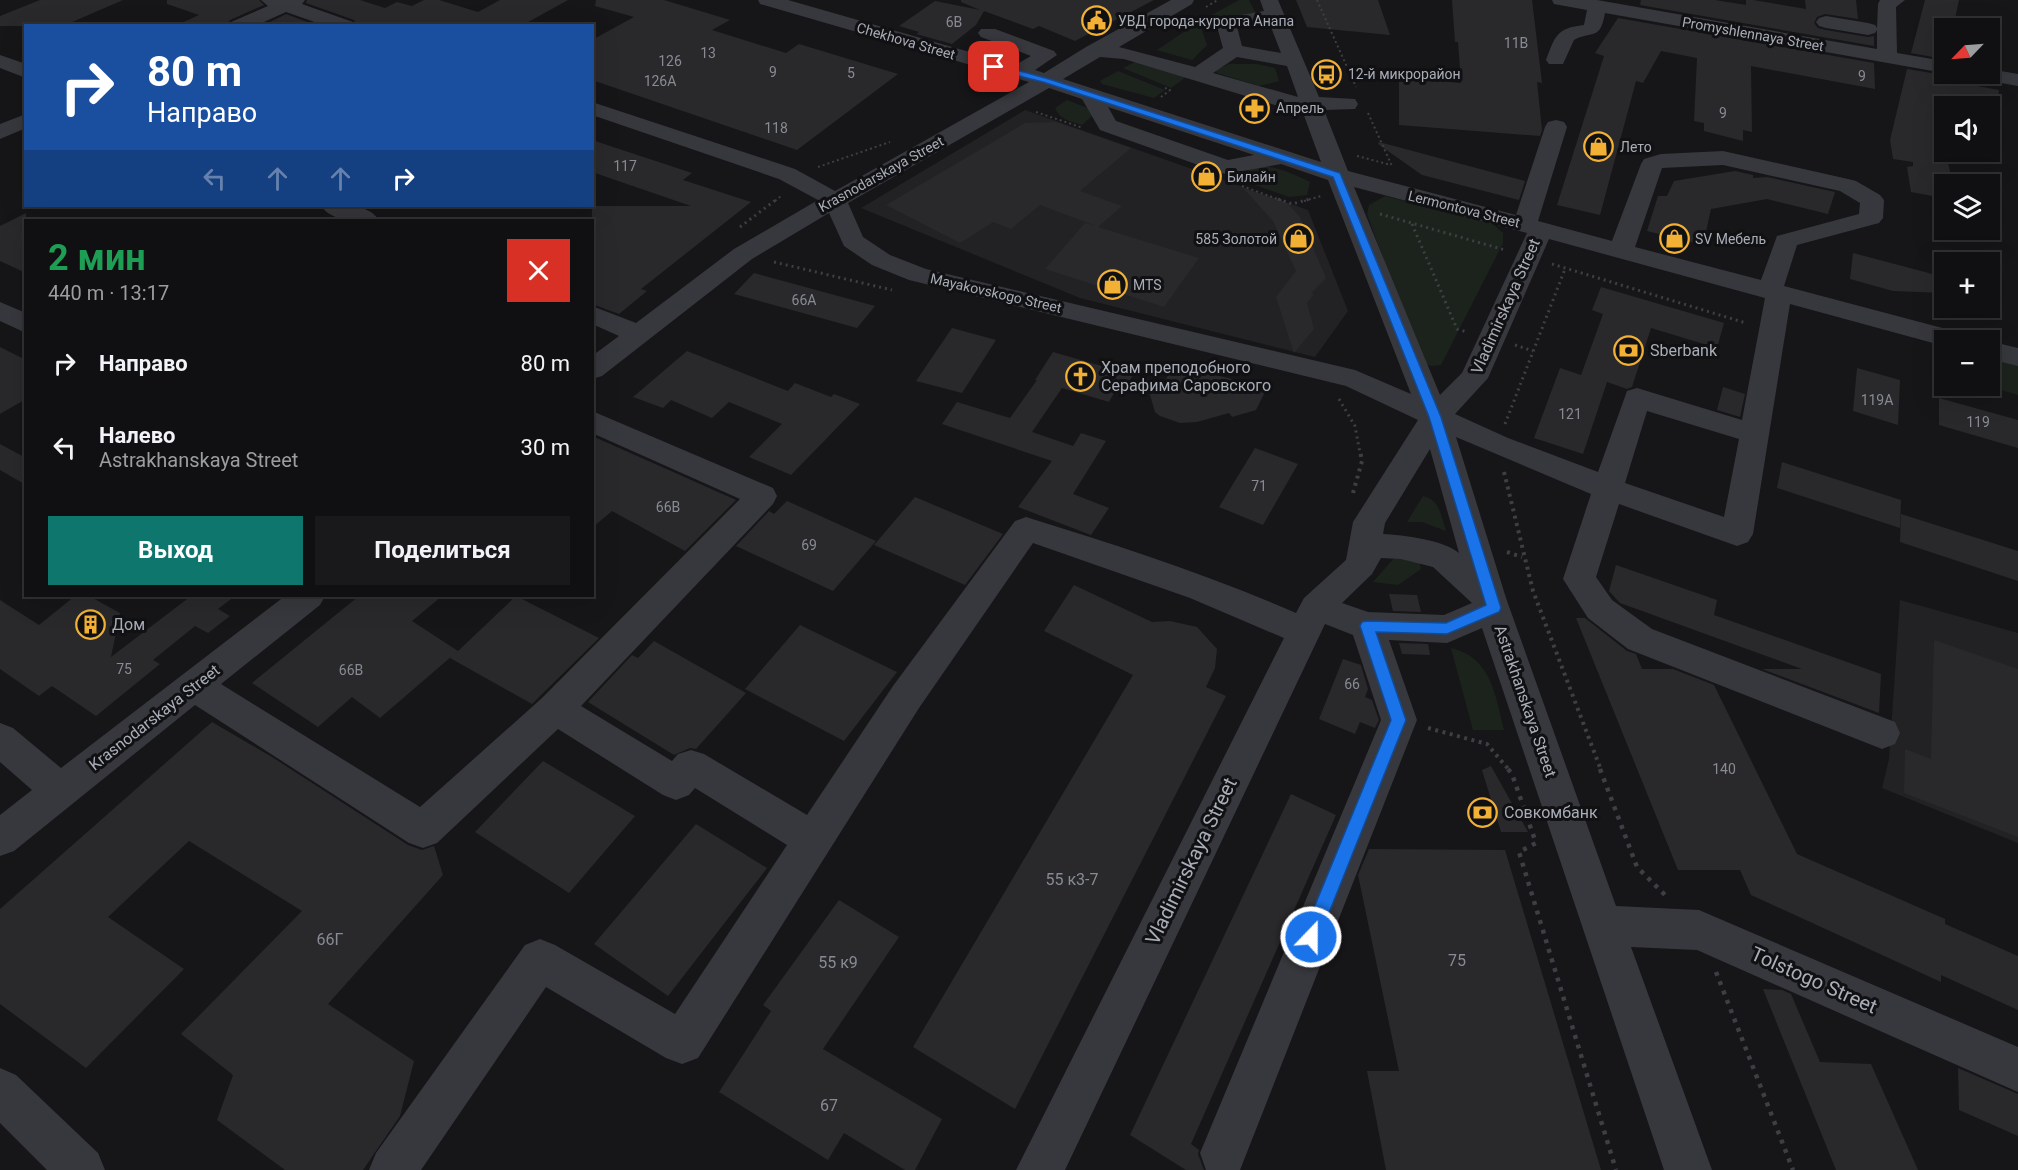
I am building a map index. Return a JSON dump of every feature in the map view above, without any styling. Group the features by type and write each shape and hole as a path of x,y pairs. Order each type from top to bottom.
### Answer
{"street":[{"name":"Chekhova Street","path":"767,0 1046,81"},
{"name":"Krasnodarskaya Street","path":"594,368 743,254 1185,0"},
{"name":"Promyshlennaya Street","path":"1561,0 1934,65"},
{"path":"1887,57 1888,1"},
{"path":"242,24 284,2 341,24"},
{"path":"1556,60 1565,37 1574,32 1590,30 1597,6"},
{"path":"1233,50 1226,23 1271,8"},
{"name":"Astrakhanskaya Street","path":"1271,8 1295,61 1309,104 1435,417 1492,603 1601,925 1688,1170"},
{"path":"1827,47 1826,19 1868,29"},
{"path":"988,33 1047,55 1016,73"},
{"path":"1198,74 1233,50 1295,61"},
{"path":"1093,51 1126,53 1293,103 1347,104"},
{"path":"0,61 24,71"},
{"path":"2000,77 2018,80"},
{"name":"Lermontova Street","path":"1046,81 1091,96 1108,125 1226,167 1282,158 1337,175 1934,334"},
{"path":"594,109 787,174 835,200"},
{"path":"0,132 24,121"},
{"name":"Vladimirskaya Street","path":"1361,566 1369,522 1435,417 1474,378 1528,256 1556,128"},
{"path":"1621,250 1652,164 1661,161 1723,158 1848,186 1872,200 1871,218 1858,224 1797,235 1786,241 1775,292 1773,332 1755,434 1637,398 1579,579 1600,609 1640,639 1882,733"},
{"name":"Mayakovskogo Street","path":"835,200 853,242 881,260 918,275 1355,379 1497,446 1737,534 1755,434"},
{"path":"335,207 365,219"},
{"path":"0,310 24,324"},
{"path":"594,315 639,334"},
{"path":"2000,353 2018,357"},
{"path":"194,686 423,830 555,709 762,496 594,422"},
{"path":"393,1170 540,960 682,1042 906,698 1026,529 1169,576 1243,604 1310,620 1367,626 1447,629 1492,603"},
{"name":"Vladimirskaya Street","path":"1040,1170 1310,620 1361,566 1372,545 1401,548 1443,557 1492,603"},
{"name":"Krasnodarskaya Street","path":"0,838 307,597"},
{"path":"1223,1153 1399,720 1367,626"},
{"path":"555,709 676,783 692,766 813,840"},
{"path":"0,739 61,791"},
{"name":"Tolstogo Street","path":"1601,925 1699,930 2018,1070"},
{"path":"0,1090 81,1170"}],"path":[{"path":"1160,86 1170,90 1159,98 1171,102"},
{"path":"1327,148 1391,165"},
{"path":"743,254 894,291"},
{"path":"1528,256 1773,332"},
{"path":"1338,397 1345,405 1355,426 1362,461 1347,515 1369,522"},
{"path":"1473,543 1523,557"},
{"path":"1399,720 1487,744 1512,774 1536,843 1519,852 1616,1170"},
{"path":"1699,930 1793,1170"}],"shaded area":[{"path":"1239,0 1249,0 1256,14 1245,17 1209,19 1208,17"},
{"path":"1199,22 1207,45 1192,60 1157,50"},
{"path":"1135,62 1186,77 1171,88 1123,68"},
{"path":"1229,64 1256,64 1275,68 1279,81 1259,86 1217,73 1216,70"},
{"path":"1118,71 1165,90 1154,98 1102,84 1100,81"},
{"path":"1067,100 1090,109 1093,115 1082,125 1066,119 1055,108"},
{"path":"1025,110 1308,210 1348,311 1315,357 1080,298 861,208"},
{"path":"1258,166 1291,173 1310,182 1307,195 1289,197 1238,179 1250,169"},
{"path":"1385,196 1493,224 1503,233 1503,243 1441,365 1431,366 1421,362 1367,214 1369,205"},
{"path":"2000,361 2018,365 2018,395 2000,390"},
{"path":"1423,496 1436,505 1446,531 1422,522 1407,522"},
{"path":"1395,557 1419,561 1421,569 1398,585 1373,582"},
{"path":"1900,600 2018,633 2018,843 1882,788 1889,759"},
{"path":"1451,648 1465,653 1483,669 1494,691 1504,730 1473,730"}],"building":[{"path":"40,0 123,0 68,24 0,26 0,16"},
{"path":"167,0 259,0 264,5 230,20 228,24 179,24 199,15 167,4"},
{"path":"307,0 360,0 385,8 397,2 412,6 424,0 439,0 478,12 500,0 568,0 525,24 356,24 354,20 306,3"},
{"path":"596,0 664,0 730,20 712,30 786,53 799,44 898,74 797,150 594,81 594,39 634,17 595,6"},
{"path":"961,0 1154,0 1075,41 1039,26 1033,29 984,11 976,25 952,44 916,34 919,32 899,26 935,1 980,10"},
{"path":"1296,0 1378,0 1390,35 1307,27"},
{"path":"1452,0 1532,0 1542,83 1537,82 1542,130 1540,136 1399,125 1399,77 1461,83"},
{"path":"1641,0 1715,0 1746,5 1746,0 1753,0 1806,9 1805,0 1856,0 1858,19 1825,14 1817,17 1814,23 1818,28 1826,30 1874,36 1874,46 1640,5"},
{"path":"1925,0 1959,0 1955,18 1934,18 1934,57 1911,53"},
{"path":"286,14 313,24 266,24"},
{"path":"1618,18 1874,63 1875,89 1751,66 1752,132 1743,130 1743,141 1704,131 1704,123 1694,121 1697,58 1661,51 1643,83 1636,81 1600,215 1557,205 1604,56 1595,53"},
{"path":"1907,69 1934,73 1934,84 1966,84 1999,90 1998,96 1934,96 1934,162 1948,162 1951,174 1934,174 1934,196 1911,192 1907,167 1913,166 1913,162 1893,159 1890,140"},
{"path":"1056,122 1131,148 1080,191 1122,206 1098,227 1199,258 1164,307 1045,269 1085,223 1096,226 1040,205 1011,229 993,222 960,243 886,205 1025,123"},
{"path":"594,141 692,173 683,180 751,202 641,289 647,291 619,314 594,305 592,207 691,206 594,173"},
{"path":"1379,142 1525,181 1519,200 1422,175 1378,144"},
{"path":"1735,171 1753,175 1753,178 1767,177 1835,192 1828,214 1767,199 1711,209 1703,245 1647,231 1658,196 1667,196 1674,181"},
{"path":"1243,188 1287,203 1300,217 1326,278 1311,293 1314,294 1307,303 1314,329 1294,353 1276,297 1296,271 1273,221"},
{"path":"26,213 24,272 0,261 0,226"},
{"path":"1853,253 1934,274 1934,293 1893,291 1850,279"},
{"path":"754,273 875,306 857,328 734,294"},
{"path":"1601,287 1724,323 1717,348 1651,328 1632,387 1627,389 1607,382 1583,454 1534,438 1560,368 1581,375 1603,314 1592,310"},
{"path":"952,328 996,340 962,393 916,381"},
{"path":"0,347 24,359 24,400 0,414"},
{"path":"687,351 788,391 795,383 831,397 834,394 860,404 791,475 749,457 782,424 729,402 712,418 671,400 663,408 633,397"},
{"path":"1053,352 1133,375 1121,395 1114,393 1109,402 1062,388 1032,432 1073,446 1081,433 1106,441 1073,494 1109,508 1091,535 1018,507 1052,461 942,424 957,402 1010,418 1037,380 1035,380"},
{"path":"1173,364 1267,388 1256,410 1232,417 1229,413 1197,422 1180,423 1155,412 1145,378 1164,384"},
{"path":"1857,368 1900,380 1898,425 1853,411"},
{"path":"1723,387 1745,394 1740,417 1717,410"},
{"path":"1939,398 2018,420 2018,448 1939,425"},
{"path":"594,437 736,500 685,551 612,511 594,526"},
{"path":"0,444 24,457 24,484 0,470"},
{"path":"1255,448 1298,464 1263,525 1219,507"},
{"path":"1782,462 1901,500 1900,528 1777,488"},
{"path":"915,497 1003,534 965,585 874,545"},
{"path":"787,501 876,541 833,591 736,546 769,511 774,514"},
{"path":"1901,514 2018,551 2018,581 1900,542"},
{"path":"1616,565 1717,600 1714,615 1881,674 1879,713 1762,669 1802,669 1620,603 1609,591"},
{"path":"1074,585 1152,622 1170,621 1197,627 1217,649 1215,668 1206,687 1226,696 1015,1109 913,1047 1133,675 1044,631"},
{"path":"1389,594 1417,595 1421,612 1393,611"},
{"path":"74,597 91,597 120,613 111,657 190,597 234,597 218,609 230,616 208,633 195,626 153,660 160,664 96,716 52,686 39,696 0,669 0,600 39,625"},
{"path":"358,597 441,597 412,621 458,651 515,597 599,638 532,704 450,658 452,656 380,718 352,697 318,727 252,683"},
{"path":"1576,618 1585,618 1627,651 1636,654 1642,669 1673,669 1714,685 1797,854 1945,919 1945,924 2018,956 2018,1010 1941,975 1941,982 1751,895 1740,870 1678,870"},
{"path":"800,625 897,672 844,741 745,689"},
{"path":"1934,640 2018,669 2018,837 1904,793 1905,749 1931,759"},
{"path":"654,641 746,693 696,749 690,748 674,755 588,702 632,655 638,658"},
{"path":"1399,643 1428,644 1430,655 1402,654"},
{"path":"1343,659 1361,665 1368,689 1365,697 1372,700 1379,720 1375,728 1360,722 1355,734 1319,719"},
{"path":"212,722 272,757 408,845 422,850 434,846 443,875 328,1004 414,1061 400,1116 363,1170 285,1170 217,1120 233,1075 181,1034 302,911 189,841 108,917 184,969 86,1068 0,1004 0,909"},
{"path":"543,761 635,816 569,893 475,832"},
{"path":"1491,766 1528,832 1501,832 1482,770"},
{"path":"1291,794 1336,815 1191,1144 1199,1150 1198,1154 1204,1170 1186,1170 1130,1135"},
{"path":"696,824 767,868 668,996 594,944"},
{"path":"1369,849 1505,850 1601,1170 1386,1170 1367,1071 1399,1071 1358,875"},
{"path":"839,900 899,937 823,1049 942,1119 915,1170 905,1170 844,1133 828,1160 719,1092 771,1011 763,1005"},
{"path":"1763,989 1782,990 1791,994 1820,1062 1871,1064 1918,1170 1836,1170"},
{"path":"1958,1068 2018,1094 2018,1136 1959,1110"}],"place":[{"name":"УВД города-курорта Анапа","path":"1097,21"},
{"name":"12-й микрорайон","path":"1327,74"},
{"name":"Апрель","path":"1255,108"},
{"name":"Лето","path":"1599,147"},
{"name":"Билайн","path":"1206,177"},
{"name":"585 Золотой","path":"1298,239"},
{"name":"SV Мебель","path":"1674,239"},
{"name":"MTS","path":"1112,285"},
{"name":"Sberbank","path":"1629,350"},
{"name":"Храм преподобного Серафима Саровского","path":"1080,376"},
{"name":"Дом","path":"91,624"},
{"name":"Совкомбанк","path":"1483,812"}],"route":[{"path":"994,67 1046,81 1337,175 1435,417 1494,608 1447,629 1367,626 1399,720 1311,937"}]}
